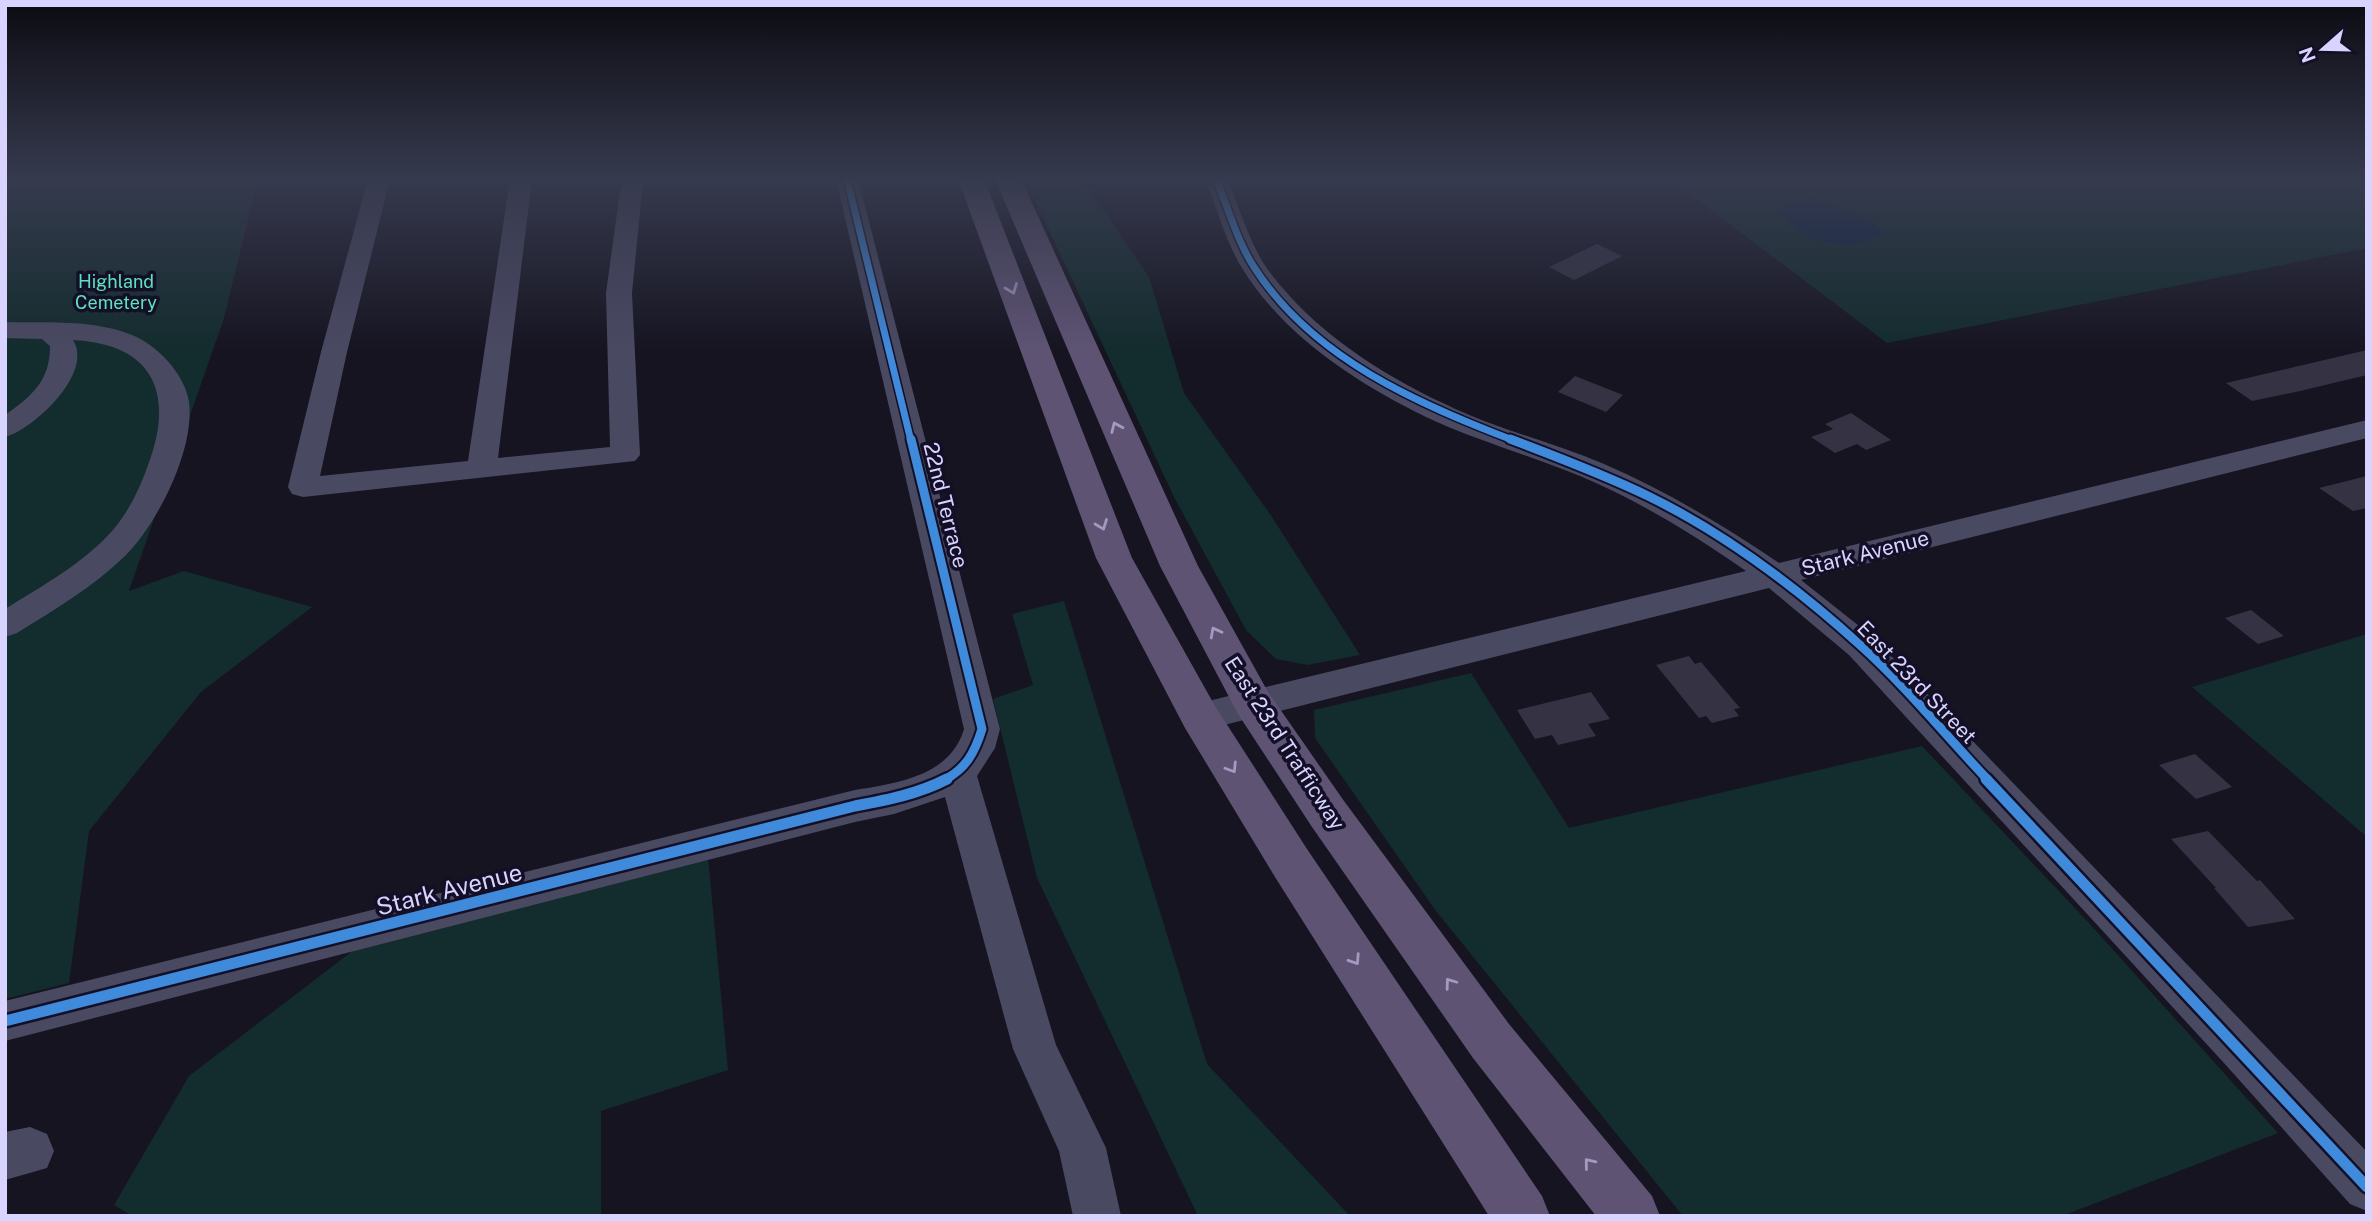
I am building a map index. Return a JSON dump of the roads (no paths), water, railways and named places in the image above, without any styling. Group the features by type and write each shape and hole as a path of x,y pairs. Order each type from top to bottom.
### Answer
{"main road":[{"path":"992,236 1114,558 1200,717 1522,1216"},
{"name":"East 23rd Trafficway","path":"1033,236 1180,566 1253,702 1328,814 1491,1041 1632,1216"}],"street":[{"path":"364,236 303,488 625,454 619,293 626,236"},
{"path":"482,469 513,236"},
{"name":"22nd Terrace","path":"861,236 982,729 980,748 958,774 902,798"},
{"name":"East 23rd Street","path":"1240,236 1253,266 1280,301 1319,340 1373,376 1436,411 1591,470 1650,497 1716,535 1774,575 1861,646 2231,1038 2367,1187"},
{"path":"5,330 109,335 134,346 168,380 175,403 165,461 125,537 74,578 5,625"},
{"path":"5,428 24,415 48,391 61,371 64,344 49,331"},
{"name":"Stark Avenue","path":"1200,717 2367,429"},
{"path":"958,774 1035,1049 1082,1148 1097,1216"},
{"name":"Stark Avenue","path":"5,1021 855,806 902,798"}],"water":[{"path":"1810,236 1876,236 1857,243 1843,244"}],"park label":[{"name":"Highland Cemetery","path":"116,291"}]}
